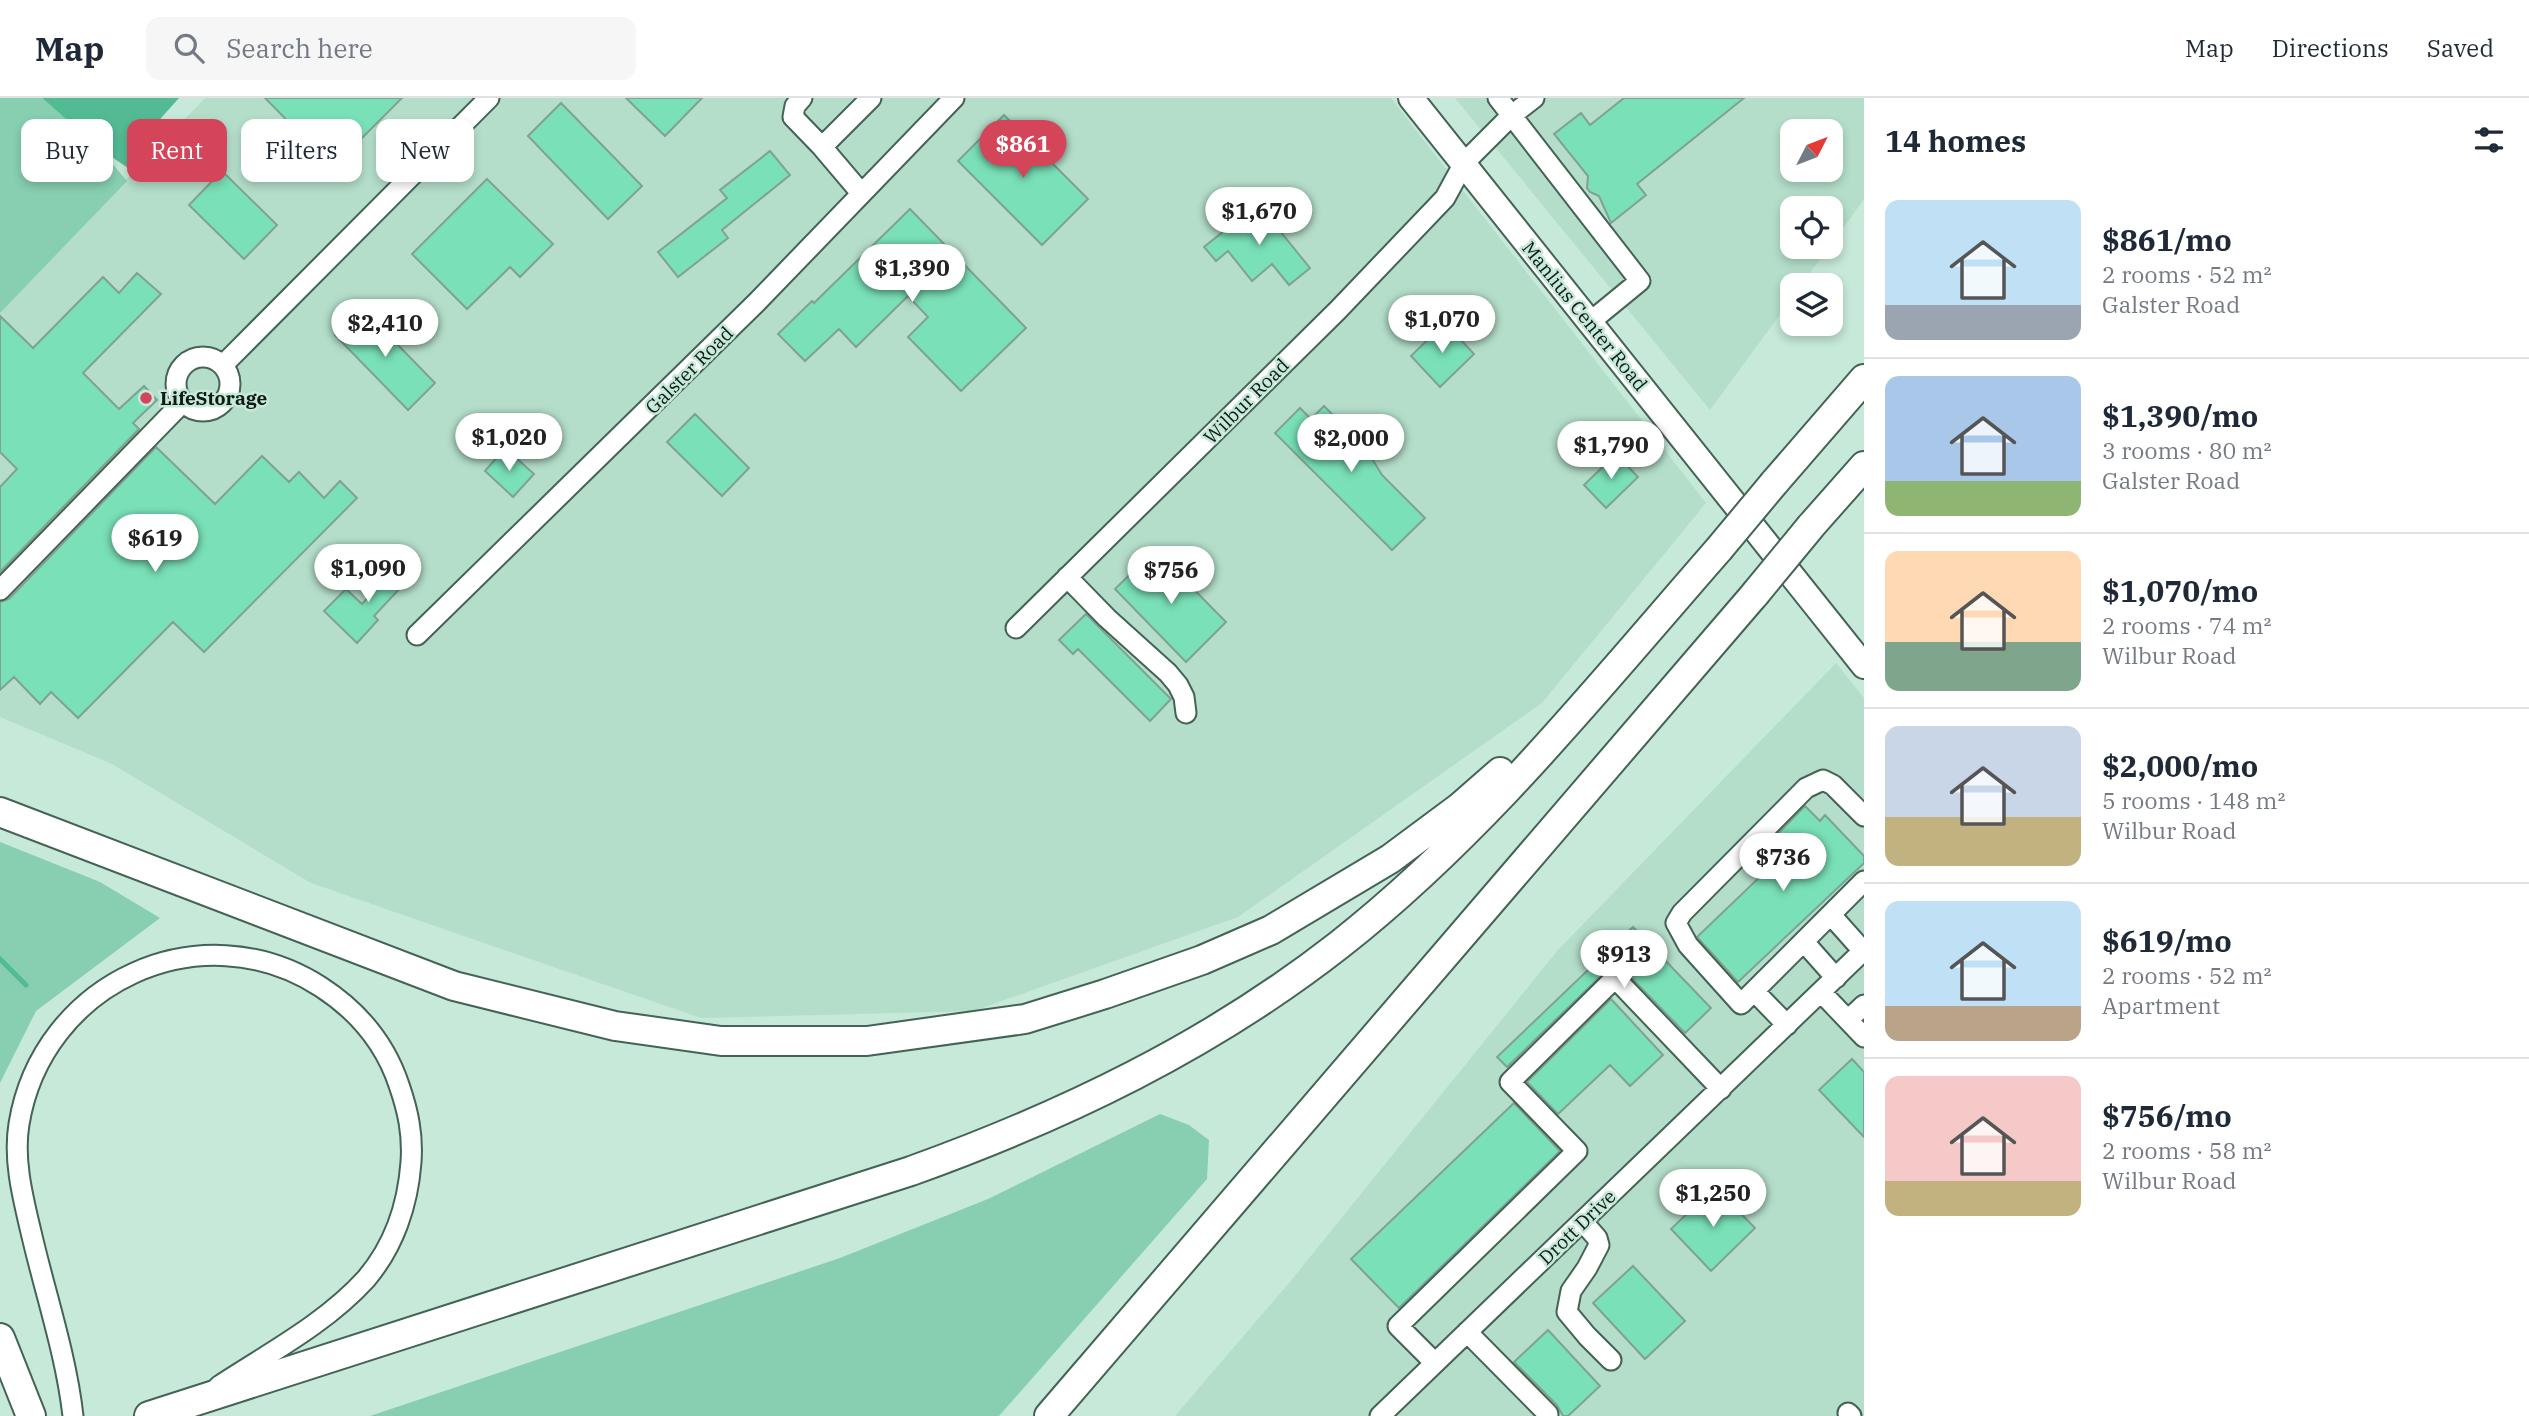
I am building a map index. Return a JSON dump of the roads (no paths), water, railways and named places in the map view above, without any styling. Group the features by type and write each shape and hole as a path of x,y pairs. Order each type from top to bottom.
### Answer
{"highway":[{"path":"149,1416 583,1278 911,1171 988,1143 1042,1121 1146,1070 1271,995 1340,944 1419,876 1521,774 1596,691 1864,379"},
{"path":"1049,1416 1864,466"},
{"path":"0,812 454,985 615,1026 722,1041 867,1041 1025,1018 1105,994 1202,960 1271,930 1390,859 1460,807 1596,691"},
{"path":"0,1338 31,1416"}],"main road":[{"name":"Manlius Center Road","path":"1410,98 1864,666"}],"street":[{"path":"223,365 489,98"},
{"path":"802,98 795,106 793,117 861,193"},
{"path":"822,147 871,98"},
{"name":"Galster Road","path":"417,635 730,329 954,98"},
{"path":"1498,98 1640,281 1590,322"},
{"name":"Wilbur Road","path":"1016,628 1338,310 1445,198 1464,163 1512,115 1534,98"},
{"path":"198,356 216,360 223,365 231,386 228,397 210,411 187,407 175,387 177,375 183,365 198,356"},
{"path":"0,590 183,402"},
{"path":"1067,577 1107,618 1168,673 1184,697 1186,713"},
{"path":"1864,816 1833,785 1823,780 1814,783 1682,913 1676,923 1688,945 1741,1004 1864,881"},
{"path":"1831,915 1864,951"},
{"path":"1804,942 1836,978"},
{"name":"Drott Drive","path":"1380,1416 1864,951"},
{"path":"73,1416 71,1395 20,1185 19,1127 28,1086 44,1050 68,1020 95,996 129,975 168,960 212,955 235,956 280,966 301,974 340,1000 370,1029 393,1066 406,1104 412,1143 410,1180 399,1225 366,1278 329,1313 199,1398"},
{"path":"1435,1363 1398,1326 1577,1151 1510,1082 1615,978 1721,1089"},
{"path":"1754,991 1787,1025"},
{"path":"1821,992 1864,1037"},
{"path":"1848,1020 1864,1005"},
{"path":"1583,1222 1597,1238 1599,1245 1571,1291 1567,1311 1611,1360"},
{"path":"1467,1332 1548,1413"}],"waterway":[{"path":"0,959 26,985"}],"place":[{"name":"LifeStorage","path":"146,398"}]}
